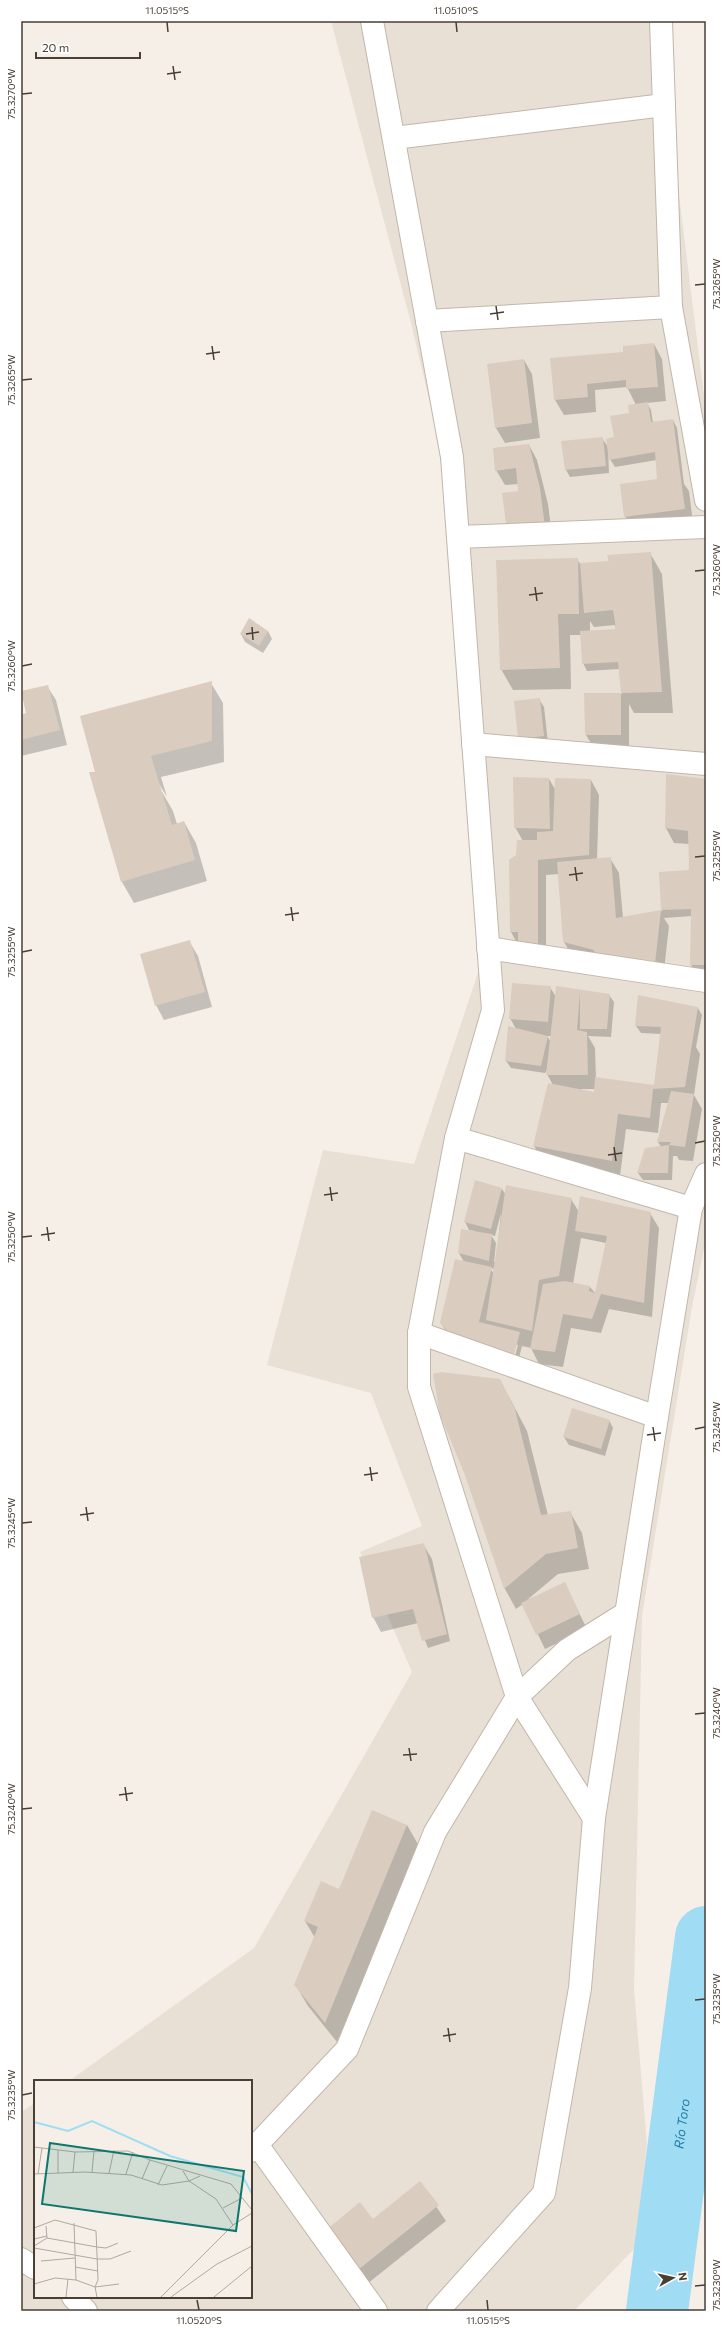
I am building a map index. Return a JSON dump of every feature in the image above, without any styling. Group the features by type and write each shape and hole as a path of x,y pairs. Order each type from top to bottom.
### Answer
{"street":[{"path":"372,21 452,457 493,1010 456,1138 419,1332 419,1387 517,1697 594,1818"},
{"path":"661,21 671,307 706,500"},
{"path":"394,138 664,105"},
{"path":"427,321 671,307"},
{"path":"458,537 706,527"},
{"path":"473,744 706,764"},
{"path":"488,948 706,981"},
{"path":"456,1138 691,1208"},
{"path":"438,2311 544,2193 580,1988 594,1818 657,1418 691,1208 706,1174"},
{"path":"419,1332 657,1418"},
{"path":"376,2311 254,2148 347,2049 436,1832 517,1697 567,1650 626,1613"},
{"path":"21,2258 34,2267"},
{"path":"75,2298 86,2311"}],"shaded area":[{"path":"331,21 669,21 674,155 706,412 706,1239 692,1307 642,1616 634,1990 647,2145 635,2248 574,2311 21,2311 21,2112 34,2104 34,2298 252,2298 252,2080 70,2080 254,1948 412,1672 360,1552 422,1526 371,1393 267,1365 323,1150 414,1164 481,964 443,459 411,323"}],"building":[{"path":"654,343 658,387 626,389 626,380 587,384 588,397 554,400 550,358 623,352 623,346"},
{"path":"524,359 532,423 495,428 487,364"},
{"path":"648,402 651,422 673,419 685,509 624,517 620,484 657,479 655,452 609,460 606,439 614,437 610,416 629,413 628,405"},
{"path":"603,437 606,466 565,470 561,441"},
{"path":"529,444 540,488 545,527 507,532 502,493 518,491 516,468 495,471 493,448"},
{"path":"651,552 662,692 621,693 618,662 582,664 580,631 616,629 613,610 584,613 580,563 609,561 607,555"},
{"path":"578,558 579,614 558,614 560,668 500,670 496,560"},
{"path":"249,618 268,631 259,646 240,634"},
{"path":"212,681 212,741 151,756 172,825 184,821 195,860 121,882 89,772 95,772 80,716"},
{"path":"48,685 60,730 21,740 21,715 26,713 21,691"},
{"path":"584,693 621,693 621,735 585,735"},
{"path":"540,698 544,736 518,739 514,701"},
{"path":"666,774 706,779 706,965 690,965 691,909 661,910 659,872 689,870 688,831 665,828"},
{"path":"513,777 549,778 550,829 514,828"},
{"path":"555,778 591,779 589,855 538,860 538,945 518,945 518,932 510,932 509,860 516,855 517,840 537,840 537,832 553,831"},
{"path":"611,857 616,918 661,910 655,964 595,957 594,950 563,942 557,862"},
{"path":"190,940 205,992 155,1006 140,954"},
{"path":"512,983 551,986 548,1022 509,1019"},
{"path":"556,986 610,994 607,1029 580,1029 580,992 577,1030 587,1032 588,1075 546,1075"},
{"path":"638,995 698,1007 685,1087 653,1089 650,1118 618,1114 612,1161 533,1146 548,1083 594,1092 595,1077 654,1085 661,1027 635,1026"},
{"path":"508,1026 548,1036 541,1066 505,1061"},
{"path":"671,1091 694,1094 685,1147 669,1145 671,1142 657,1142"},
{"path":"669,1145 668,1173 637,1173 645,1148"},
{"path":"475,1180 502,1188 491,1229 464,1222"},
{"path":"506,1185 572,1198 559,1276 539,1280 532,1331 486,1320"},
{"path":"580,1196 651,1212 644,1303 601,1294 592,1319 563,1314 555,1352 530,1349 543,1284 565,1281 590,1286 589,1291 595,1293 607,1236 575,1231"},
{"path":"461,1229 492,1234 489,1261 458,1253"},
{"path":"455,1259 492,1267 479,1322 520,1332 513,1359 457,1341 440,1323"},
{"path":"441,1372 500,1379 515,1409 541,1515 571,1511 578,1548 546,1554 504,1589 465,1475 440,1415 433,1374"},
{"path":"572,1408 610,1420 601,1449 563,1437"},
{"path":"424,1543 447,1634 422,1641 413,1609 372,1618 359,1557"},
{"path":"565,1582 580,1614 536,1635 521,1603"},
{"path":"372,1810 407,1825 325,2023 294,1985 318,1927 304,1921 321,1881 339,1889"},
{"path":"420,2181 439,2205 358,2270 326,2230 360,2202 373,2219"}],"waterway":[{"name":"Río Toro","path":"657,2311 706,1937"}]}
